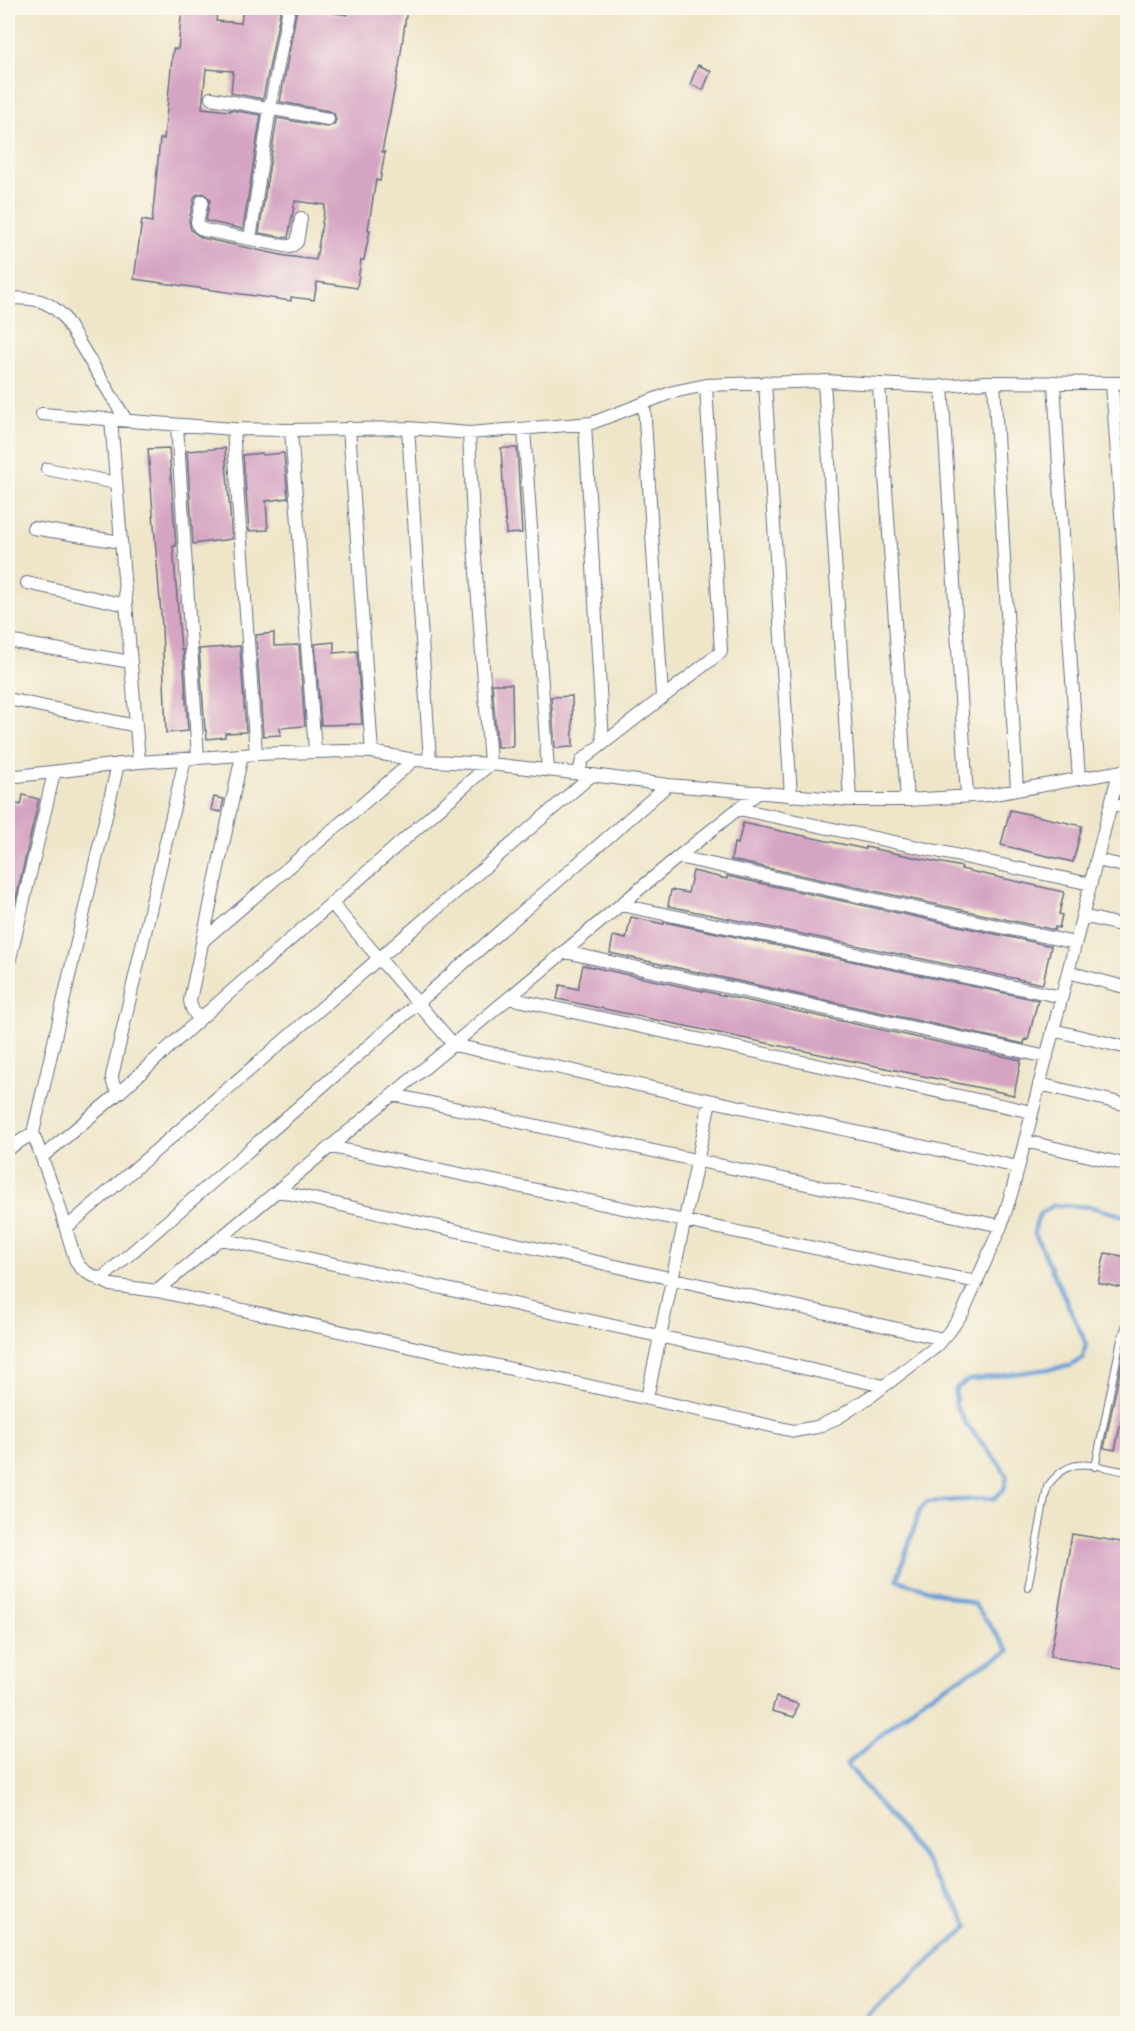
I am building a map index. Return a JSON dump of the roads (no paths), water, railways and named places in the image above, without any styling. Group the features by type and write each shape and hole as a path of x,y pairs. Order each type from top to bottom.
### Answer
{"street":[{"path":"250,239 270,108 289,8"},
{"path":"212,98 328,119"},
{"path":"202,201 197,222 204,230 290,247 297,242 301,218"},
{"path":"8,298 29,298 50,303 57,310 126,420"},
{"path":"824,381 850,800"},
{"path":"42,414 233,429 408,428 469,433 592,423 673,393 706,386 824,381 942,386 994,382 1128,383"},
{"path":"765,382 791,796"},
{"path":"994,382 1017,790"},
{"path":"1054,382 1079,779"},
{"path":"1112,383 1128,616"},
{"path":"879,385 907,800"},
{"path":"586,774 582,760 721,652 706,386"},
{"path":"942,386 967,796"},
{"path":"644,404 662,696"},
{"path":"111,419 139,762"},
{"path":"585,424 603,743"},
{"path":"177,425 198,758"},
{"path":"349,428 372,752"},
{"path":"408,428 430,761"},
{"path":"233,429 256,754"},
{"path":"524,429 548,770"},
{"path":"291,430 315,751"},
{"path":"469,433 474,544 490,764"},
{"path":"47,469 116,483"},
{"path":"33,528 121,542"},
{"path":"27,583 126,605"},
{"path":"14,642 131,662"},
{"path":"8,699 136,726"},
{"path":"8,777 139,762 315,751 372,752 414,760 490,764 668,785 850,800 907,800 1017,790 1123,771"},
{"path":"201,1018 195,1015 190,1000 242,755"},
{"path":"120,1092 112,1082 112,1076 184,759"},
{"path":"204,940 414,760"},
{"path":"118,764 33,1133 75,1259 86,1272 111,1285 158,1291 794,1431 817,1427 839,1417 884,1386 943,1339 963,1312 1001,1226 1047,1057 1111,804 1123,771"},
{"path":"42,1157 120,1092 490,764"},
{"path":"8,968 54,773"},
{"path":"66,1228 586,774"},
{"path":"100,1280 668,785"},
{"path":"158,1291 759,792"},
{"path":"1111,804 1128,807"},
{"path":"739,810 1091,884"},
{"path":"678,857 1076,943"},
{"path":"1097,860 1128,867"},
{"path":"332,904 454,1045 1018,1167"},
{"path":"621,905 1062,997"},
{"path":"1083,916 1128,927"},
{"path":"565,952 1047,1057"},
{"path":"1068,972 1128,988"},
{"path":"509,998 1032,1112"},
{"path":"1053,1030 1128,1048"},
{"path":"1039,1084 1128,1105"},
{"path":"394,1095 1001,1226"},
{"path":"647,1398 710,1101"},
{"path":"8,1149 33,1133"},
{"path":"1025,1141 1128,1165"},
{"path":"331,1147 977,1282"},
{"path":"278,1191 943,1339"},
{"path":"221,1239 884,1386"}],"lane":[{"path":"1095,1467 1120,1344 1128,1318"},
{"path":"1028,1588 1047,1487 1063,1468 1076,1464 1128,1472"}],"waterway":[{"path":"858,2024 969,1926 927,1863 847,1764 924,1698 1009,1651 974,1604 897,1580 920,1510 926,1502 995,1498 1004,1489 1007,1477 1001,1466 967,1425 956,1406 955,1389 969,1380 1070,1366 1083,1358 1086,1343 1034,1232 1039,1215 1054,1205 1091,1207 1128,1217"}]}
